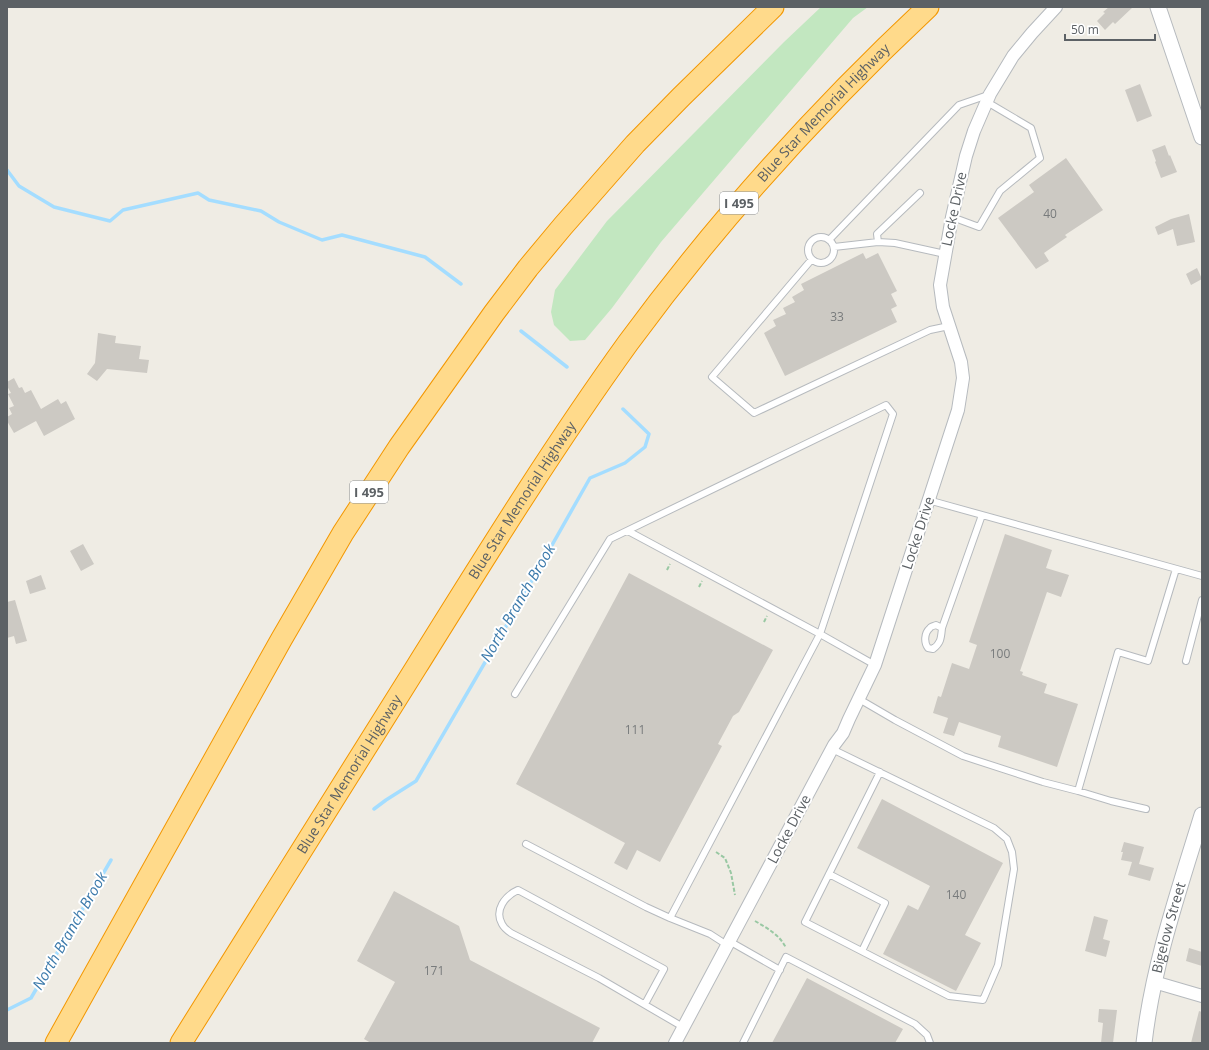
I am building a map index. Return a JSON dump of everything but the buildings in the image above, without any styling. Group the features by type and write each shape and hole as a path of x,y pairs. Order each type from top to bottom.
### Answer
{"highway":[{"name":"I 495","path":"56,1043 281,640 343,533 399,447 494,313 528,268 563,226 630,150 671,107 773,7"},
{"name":"Blue Star Memorial Highway","path":"181,1043 514,511 621,353 684,269 762,177 874,58 928,7"}],"street":[{"name":"Locke Drive","path":"675,1043 832,749 843,733 875,665 958,410 963,378 961,362 943,307 940,285 952,217 966,156 974,131 988,98 1013,56 1056,7"},
{"path":"1158,7 1202,137"},
{"name":"Bigelow Street","path":"1144,1043 1147,1019 1162,947 1202,815"},
{"path":"1154,982 1202,996"}],"lane":[{"path":"828,240 960,105 988,98 1031,128 1040,158 1000,191 979,227 952,217"},
{"path":"878,242 877,234 920,193"},
{"path":"822,237 828,240 834,247 834,253 829,260 820,263 812,259 809,251 811,243 822,237"},
{"path":"834,247 878,242 895,243 945,254"},
{"path":"812,259 712,377 754,413 930,330 949,326"},
{"path":"515,694 610,539 886,406 893,414 820,634 670,918"},
{"path":"928,500 1202,576"},
{"path":"942,628 982,515"},
{"path":"628,531 875,665"},
{"path":"1078,791 1118,652 1148,661 1176,569"},
{"path":"1186,661 1202,600"},
{"path":"859,699 963,756 1043,782 1146,809"},
{"path":"832,749 880,772 994,828 1007,839 1012,852 1014,869 998,965 983,1000 949,996 805,922 880,772"},
{"path":"526,844 646,907 710,934 780,970"},
{"path":"829,874 885,902 862,951"},
{"path":"645,1004 664,970 518,890 510,893 504,900 500,908 500,918 503,926 511,933 599,978 683,1027"},
{"path":"742,1043 786,957 915,1024 927,1035 930,1043"}],"path":[{"path":"716,852 726,858 731,873 735,896"},
{"path":"755,921 771,930 783,942 787,952 786,957"}],"green space":[{"path":"821,7 868,7 853,18 661,242 612,308 585,340 570,341 554,325 551,312 555,290 607,221 784,42"}],"waterway":[{"name":"North Branch Brook","path":"7,170 19,186 54,207 110,221 123,210 198,193 209,200 261,211 279,222 322,240 342,235 425,257 461,284"},
{"name":"North Branch Brook","path":"521,331 567,367"},
{"name":"North Branch Brook","path":"374,809 416,781 590,478 625,463 645,447 649,434 623,409"},
{"name":"North Branch Brook","path":"7,1010 31,998 111,860"}]}
